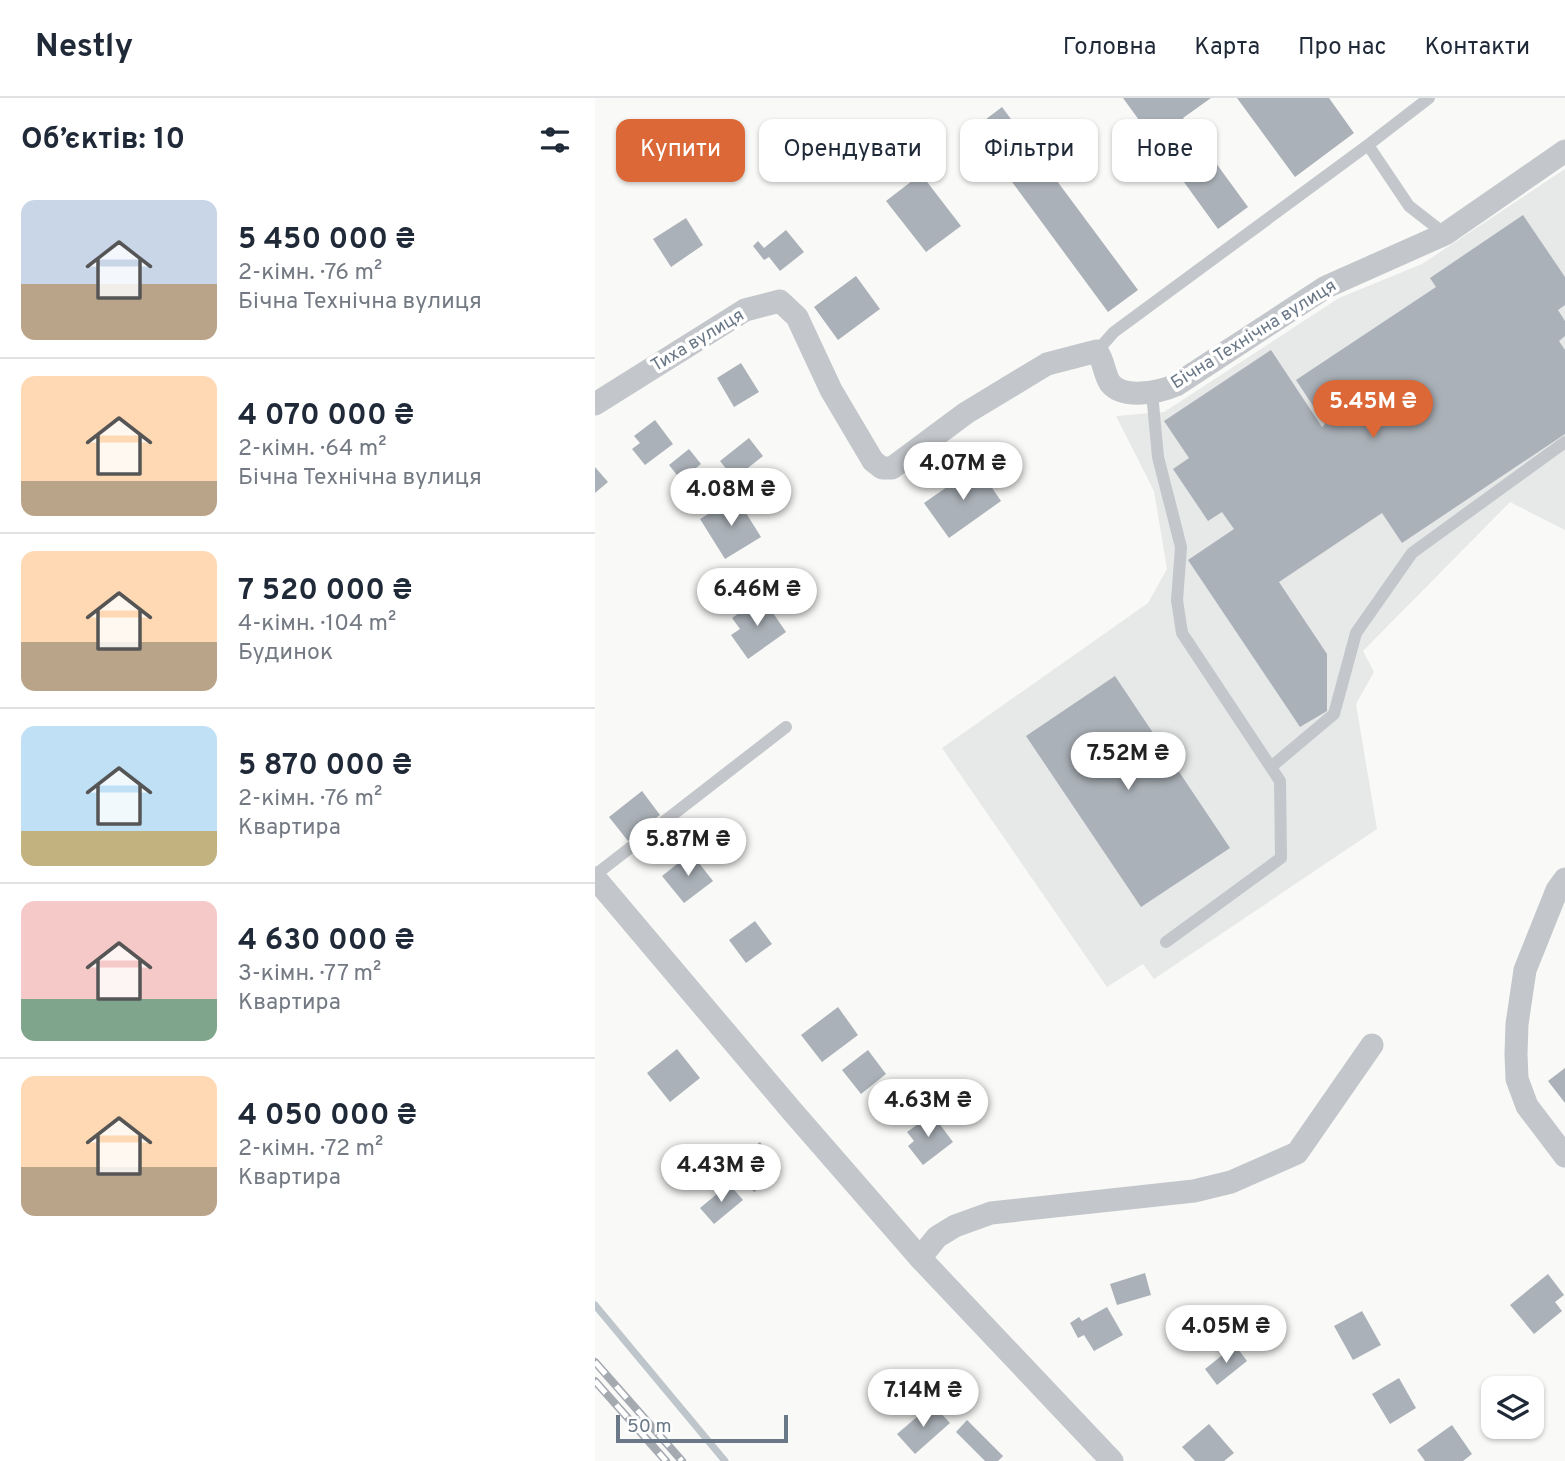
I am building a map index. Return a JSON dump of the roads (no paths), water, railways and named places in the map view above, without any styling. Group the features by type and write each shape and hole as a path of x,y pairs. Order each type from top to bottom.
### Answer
{"street":[{"name":"Бічна Технічна вулиця","path":"1097,351 1109,382 1117,389 1151,393 1176,385 1326,287 1444,234 1565,151"},
{"name":"Тиха вулиця","path":"595,404 745,310 780,301 797,317 831,390 873,461 882,468 892,468 966,413 1047,364 1097,351"},
{"path":"595,877 920,1258 1112,1461"},
{"path":"1565,879 1557,890 1525,970 1515,1054 1517,1079 1527,1106 1565,1156"},
{"path":"920,1258 937,1237 955,1226 991,1213 1194,1191 1231,1182 1297,1153 1372,1045"}],"lane":[{"path":"1097,351 1114,332 1429,98"},
{"path":"1368,145 1409,206 1444,234"},
{"path":"1151,393 1158,457 1181,547 1177,600 1182,633 1280,781 1281,858 1166,942"},
{"path":"1271,766 1334,714 1356,633 1412,553 1565,442"},
{"path":"595,877 786,727"}],"waterway":[{"path":"595,1305 725,1461"}],"railway":[{"path":"595,1362 682,1461"},
{"path":"595,1381 666,1461"}]}
